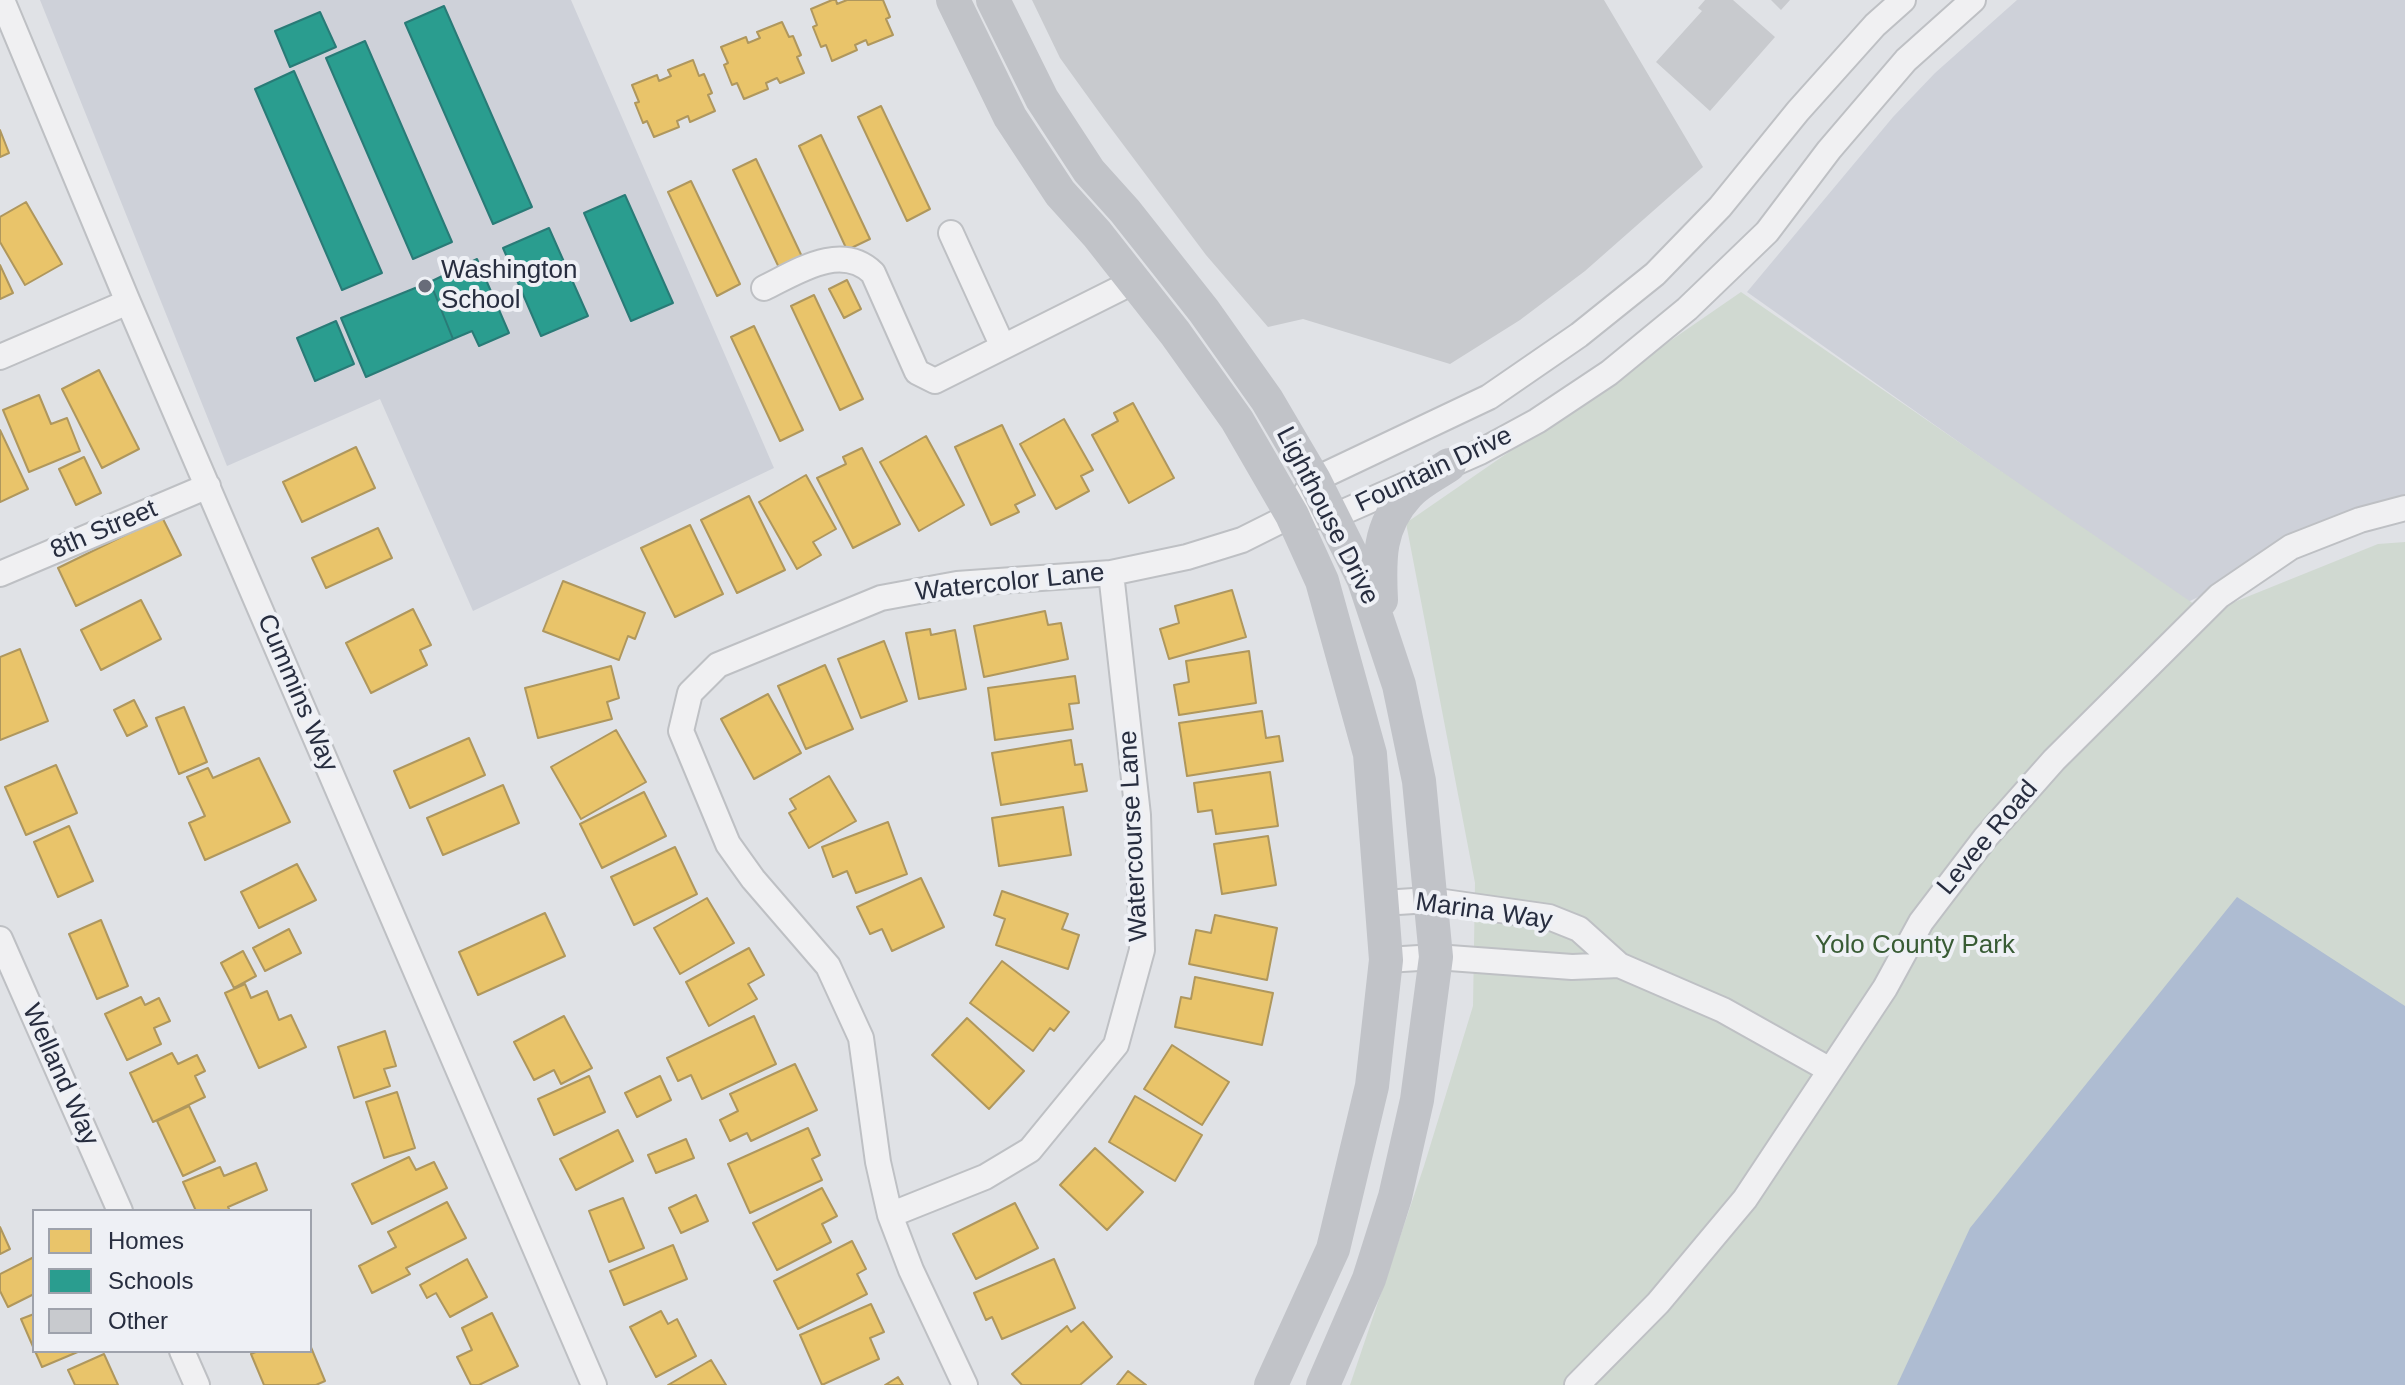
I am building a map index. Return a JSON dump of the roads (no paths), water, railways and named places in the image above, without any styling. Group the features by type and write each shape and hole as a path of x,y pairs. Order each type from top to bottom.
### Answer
{"street":[{"name":"Lighthouse Drive","path":"953,0 1010,117 1060,193 1135,281 1237,420 1292,515 1322,581 1370,754 1386,960 1372,1086 1333,1249 1271,1385"},
{"name":"Lighthouse Drive","path":"993,0 1042,99 1089,171 1125,211 1204,311 1267,400 1314,480 1364,580 1399,685 1419,781 1436,957 1417,1100 1395,1197 1369,1279 1323,1385"},
{"name":"Fountain Drive","path":"1903,0 1875,25 1798,111 1720,207 1655,274 1579,335 1489,397 1314,480 1292,515 1332,517 1449,465 1537,421 1609,373 1687,309 1767,232 1829,150 1906,60 1973,0"},
{"name":"Cummins Way","path":"3,11 594,1385"},
{"path":"951,233 1003,347"},
{"path":"764,288 831,259 861,262 873,273 917,372 935,381 1135,281"},
{"path":"0,357 128,302"},
{"path":"1384,637 1378,557 1387,523 1408,493 1449,465"},
{"name":"8th Street","path":"0,574 208,486"},
{"name":"Levee Road","path":"1577,1385 1658,1303 1745,1199 1885,988 1921,922 1985,838 2054,760 2219,596 2291,547 2360,520 2405,508"},
{"name":"Watercolor Lane","path":"965,1385 911,1270 890,1215 878,1162 861,1038 828,966 753,879 728,844 681,731 690,693 718,665 881,598 957,584 1111,573 1187,557 1242,540 1292,515"},
{"name":"Watercourse Lane","path":"890,1215 985,1177 1030,1150 1116,1045 1142,950 1138,815 1111,573"},
{"name":"Marina Way","path":"1382,903 1430,900 1549,917 1579,929 1619,965 1723,1010 1830,1070"},
{"name":"Welland Way","path":"0,939 119,1209"},
{"name":"Marina Way","path":"1386,960 1436,957 1572,967 1619,965"},
{"path":"183,1353 197,1385"}],"water":[{"path":"2237,897 2405,1006 2405,1385 1897,1385 1970,1228"}],"place":[{"name":"Washington School","path":"425,286"}],"park label":[{"name":"Yolo County Park","path":"1915,946"}]}
